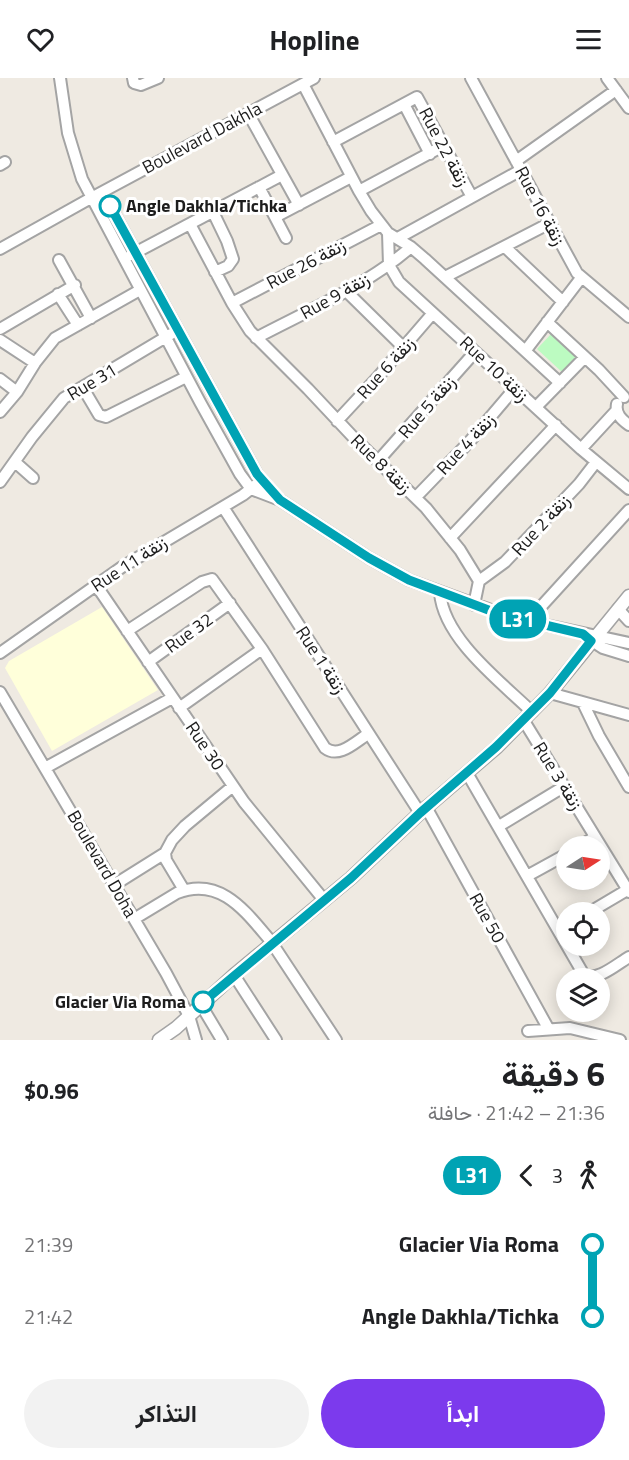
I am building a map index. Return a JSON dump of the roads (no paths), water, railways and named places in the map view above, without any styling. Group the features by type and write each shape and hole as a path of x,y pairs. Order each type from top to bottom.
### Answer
{"street":[{"path":"60,78 68,133 74,156 91,198 186,377 240,474 251,489 280,500 383,566 409,580 527,622 590,637 629,643"},
{"path":"133,78 134,83 141,85 158,78"},
{"name":"Boulevard Dakhla","path":"0,249 314,78"},
{"name":"Rue 16 زنقة","path":"471,78 570,262 581,278 629,317"},
{"path":"611,82 629,108"},
{"name":"Rue 26 زنقة","path":"232,303 472,197 519,166 611,82"},
{"path":"303,84 359,191 389,232 411,247 560,382"},
{"name":"Rue 22 زنقة","path":"429,154 404,104 417,97 472,197"},
{"path":"333,142 404,104"},
{"path":"248,113 299,205"},
{"path":"359,191 443,146"},
{"path":"124,259 282,175"},
{"path":"275,217 351,177"},
{"path":"259,187 286,238"},
{"path":"91,198 110,206 262,480 280,500"},
{"path":"213,212 233,259 228,266 215,272"},
{"name":"Rue 8 زنقة","path":"190,224 232,303 256,338 378,462 416,497 450,538 479,581"},
{"path":"445,277 550,224"},
{"path":"389,232 389,265"},
{"name":"Rue 9 زنقة","path":"256,338 346,291 389,265 411,247"},
{"path":"505,247 563,302"},
{"path":"59,260 75,285 91,318"},
{"name":"Rue 10 زنقة","path":"389,265 399,282 581,449 629,489"},
{"path":"526,350 581,278"},
{"path":"0,328 75,285"},
{"path":"0,412 55,338 140,290"},
{"path":"346,291 404,348"},
{"path":"58,294 78,325"},
{"name":"Rue 6 زنقة","path":"337,421 433,313"},
{"path":"547,322 627,398 618,402 616,411 581,449"},
{"name":"Rue 31","path":"0,482 64,398 179,330"},
{"path":"0,340 35,363"},
{"name":"Rue 5 زنقة","path":"378,462 475,352"},
{"path":"536,407 585,357"},
{"path":"83,387 99,415 106,417 186,377"},
{"path":"0,379 17,392"},
{"name":"Rue 4 زنقة","path":"416,497 463,449 515,388"},
{"path":"616,411 629,425"},
{"path":"450,538 556,425"},
{"path":"15,462 33,478"},
{"name":"Rue 2 زنقة","path":"479,581 505,562 597,462"},
{"name":"Rue 11 زنقة","path":"0,653 96,585 223,507 262,480"},
{"name":"Rue 1 زنقة","path":"223,507 368,734 423,810"},
{"path":"527,622 629,510"},
{"path":"127,631 202,582 210,579 215,581 262,649 327,751 338,753 368,734"},
{"path":"474,604 479,581"},
{"name":"Rue 30","path":"96,585 232,786 324,900"},
{"name":"Rue 3 زنقة","path":"441,593 445,615 458,636 528,716 594,836"},
{"path":"159,1040 176,1028 271,941 351,878 528,716 550,693 590,637 629,596"},
{"name":"Rue 32","path":"148,663 230,603"},
{"path":"618,609 629,621"},
{"path":"590,637 612,651 629,656"},
{"path":"179,708 262,649"},
{"name":"Boulevard Doha","path":"0,692 189,1016 196,1040"},
{"path":"550,693 629,715"},
{"path":"45,768 172,698"},
{"path":"584,703 594,728 629,787"},
{"path":"467,773 527,876 556,920"},
{"path":"114,885 165,852 185,826 232,786"},
{"path":"499,826 565,786"},
{"name":"Rue 50","path":"423,810 548,1028"},
{"path":"165,852 166,860 184,890"},
{"path":"527,876 556,860"},
{"name":"Rue 3 زنقة","path":"610,862 628,891"},
{"path":"134,919 184,890 212,891 230,897 271,941 336,1040"},
{"path":"608,902 628,891"},
{"path":"573,956 584,975 589,977 596,976 629,957"},
{"path":"234,975 276,1040"},
{"path":"201,1005 222,1040"},
{"path":"567,1040 570,1028"},
{"path":"528,1031 570,1028 620,1040"}],"place":[{"name":"Angle Dakhla/Tichka","path":"110,206"},
{"name":"Glacier Via Roma","path":"203,1002"}]}
